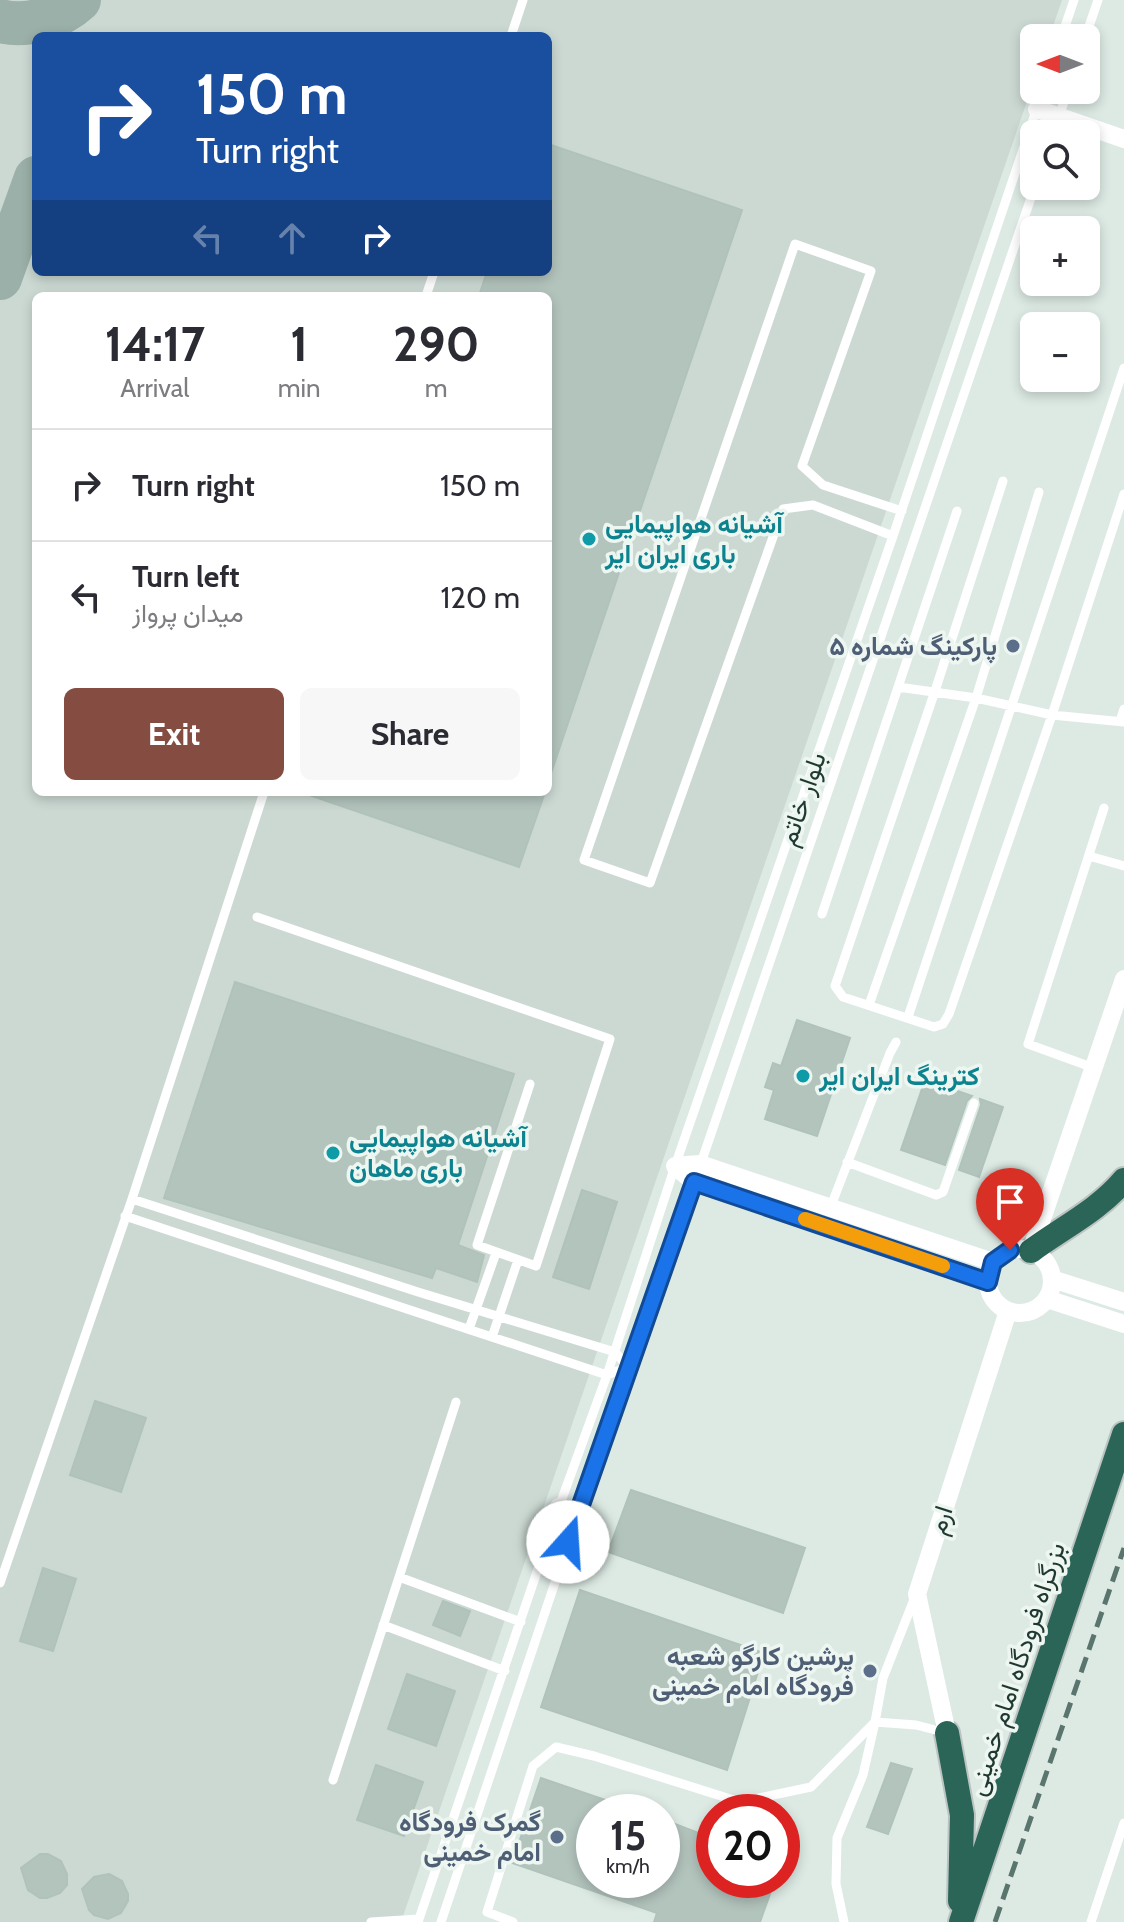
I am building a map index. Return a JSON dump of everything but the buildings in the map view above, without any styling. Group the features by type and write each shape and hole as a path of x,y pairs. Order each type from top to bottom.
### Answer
{"highway":[{"path":"1031,1251 1065,1225 1090,1212 1124,1180"},
{"name":"بزرگراه فرودگاه امام خمینی","path":"960,1922 1124,1434"},
{"path":"947,1733 962,1815 960,1922"}],"street":[{"path":"1037,109 1050,120"},
{"path":"1100,134 1124,139"},
{"path":"1031,1251 1124,979"},
{"path":"675,1166 830,1206 993,1262"},
{"path":"697,1173 823,1225 988,1282"},
{"path":"1010,1250 1031,1251 1046,1262 1052,1279 1047,1299 1029,1312 1008,1311 993,1299 988,1282 993,1262 1010,1250"},
{"path":"1052,1279 1124,1302"},
{"path":"1047,1299 1124,1324"},
{"name":"ارم","path":"917,1594 1008,1311"},
{"path":"559,1507 578,1514"},
{"path":"917,1594 947,1733"}],"lane":[{"path":"512,32 523,0"},
{"path":"1066,24 1074,0"},
{"path":"1090,24 1098,0"},
{"name":"بلوار خاتم","path":"418,1920 615,1352 675,1166 902,511 1039,104"},
{"name":"بلوار خاتم","path":"441,1922 628,1367 1030,200"},
{"path":"893,536 813,505 783,509 650,883 584,860 795,244 871,271 802,466 823,485 902,511"},
{"path":"908,1017 1124,368"},
{"path":"1003,481 835,986 843,997 934,1027 943,1024 949,1014 1124,494"},
{"path":"869,1005 976,698 1039,492"},
{"path":"822,914 957,511"},
{"path":"898,687 976,698 1052,715 1122,722 1124,709"},
{"path":"0,1583 132,1199 263,796"},
{"path":"1094,1068 1028,1044 1104,808"},
{"path":"1089,856 1124,866"},
{"path":"257,917 610,1039 536,1266 477,1245 530,1084"},
{"path":"823,1225 896,1042"},
{"path":"847,1162 936,1195 943,1192 974,1103"},
{"path":"125,1216 607,1375 628,1367 615,1352 132,1199"},
{"path":"469,1329 496,1253"},
{"path":"492,1337 518,1260"},
{"path":"333,1780 456,1402"},
{"path":"399,1577 521,1622"},
{"path":"844,1922 836,1884 837,1838 863,1775 883,1678 917,1594"},
{"path":"383,1625 505,1671"},
{"path":"513,1648 531,1654"},
{"path":"513,1922 487,1912 533,1766 556,1747 740,1802 811,1787 875,1722 916,1725 947,1733"},
{"path":"1091,1922 1124,1823"},
{"path":"371,1922 418,1920"}],"shaded area":[{"path":"0,0 1062,0 1054,24 1020,24 1020,104 1026,104 401,1922 0,1922"}],"taxiway":[{"path":"0,21 21,23 42,20 62,12 79,0"},
{"path":"0,278 32,189"}],"railway":[{"path":"995,1922 1124,1548"}],"slow traffic":[{"path":"805,1219 943,1266"}],"place":[{"name":"آشیانه هواپیمایی باری ایران ایر","path":"589,539"},
{"name":"پارکینگ شماره ۵","path":"1013,646"},
{"name":"کترینگ ایران ایر","path":"803,1076"},
{"name":"آشیانه هواپیمایی باری ماهان","path":"333,1153"},
{"name":"پرشین کارگو شعبه فرودگاه امام خمینی","path":"870,1671"},
{"name":"گمرک فرودگاه امام خمینی","path":"557,1837"}],"route":[{"path":"568,1542 694,1182 988,1282 993,1262 1010,1250"}]}
